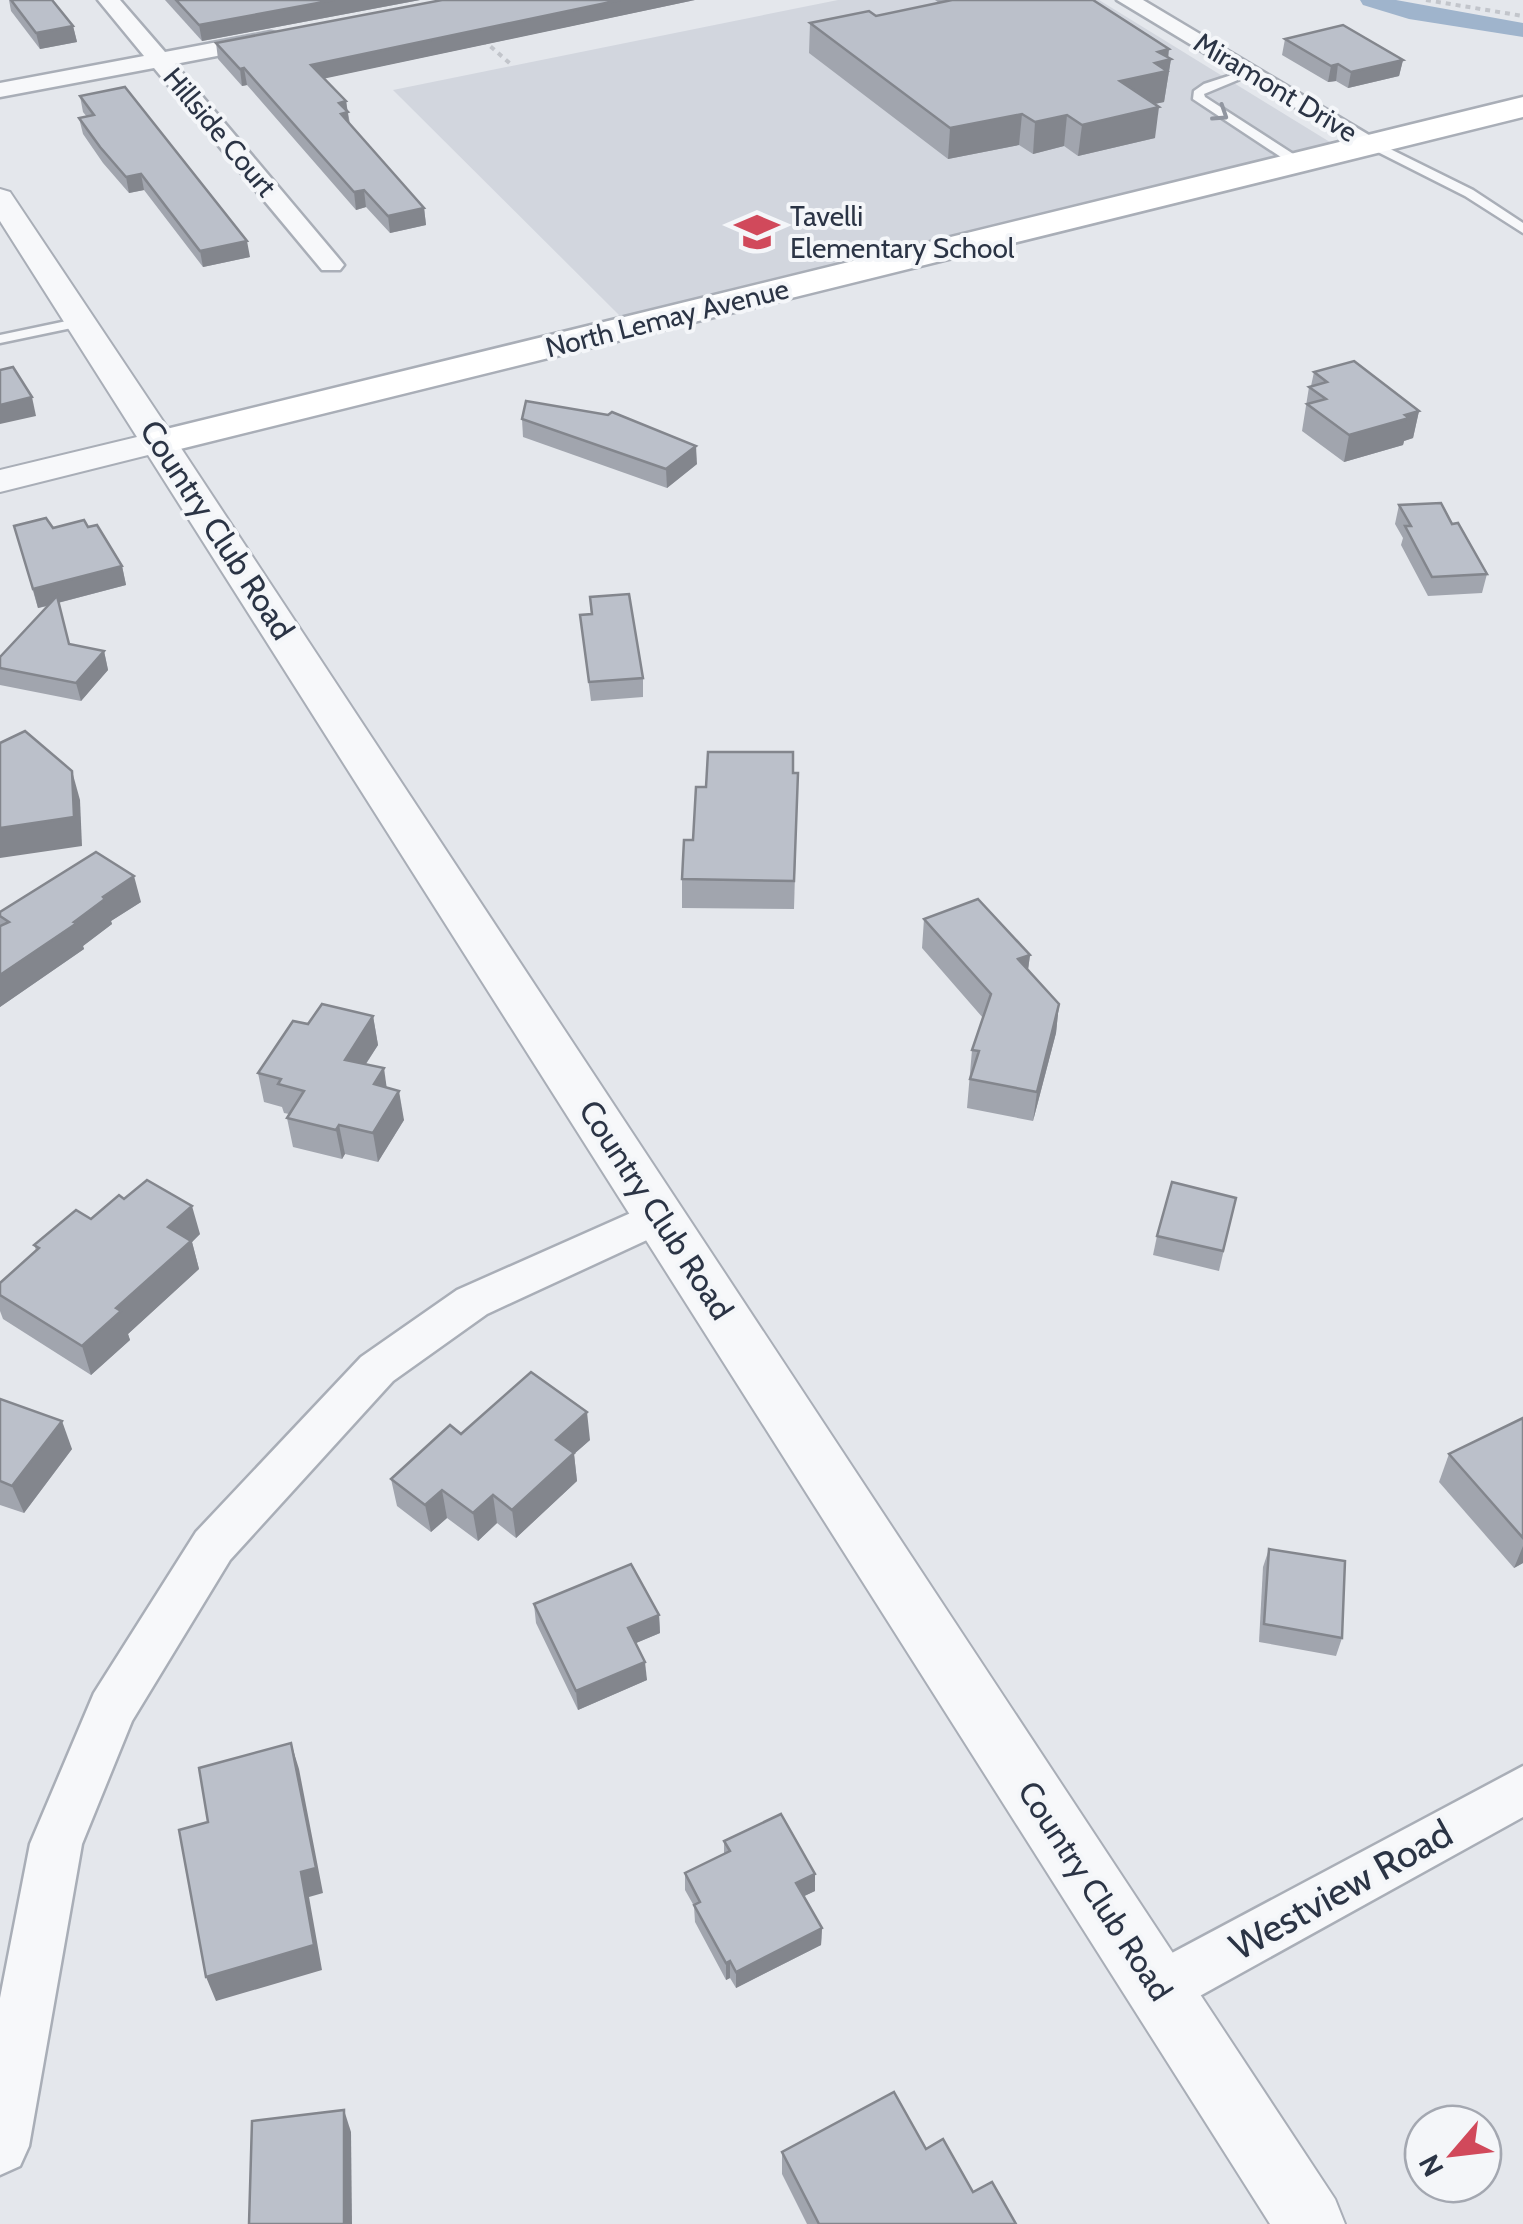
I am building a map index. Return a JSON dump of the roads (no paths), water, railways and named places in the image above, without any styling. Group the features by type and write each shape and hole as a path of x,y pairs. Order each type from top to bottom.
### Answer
{"main road":[{"name":"North Lemay Avenue","path":"160,442 1523,107"}],"street":[{"name":"Hillside Court","path":"109,0 331,264"},
{"name":"Miramont Drive","path":"1128,0 1372,144"},
{"path":"0,90 292,35"},
{"name":"Country Club Road","path":"0,198 1310,2224"},
{"path":"0,481 160,442"},
{"path":"0,2146 56,1844 112,1709 212,1546 378,1369 472,1302 660,1216"},
{"name":"Westview Road","path":"1158,1989 1523,1790"}],"lane":[{"path":"1251,72 1208,86 1198,93 1199,99 1298,162"},
{"path":"1372,144 1470,193 1523,228"},
{"path":"0,339 81,322"}],"waterway":[{"path":"1372,0 1409,12 1523,30"}],"place":[{"name":"Tavelli Elementary School","path":"757,232"}]}
